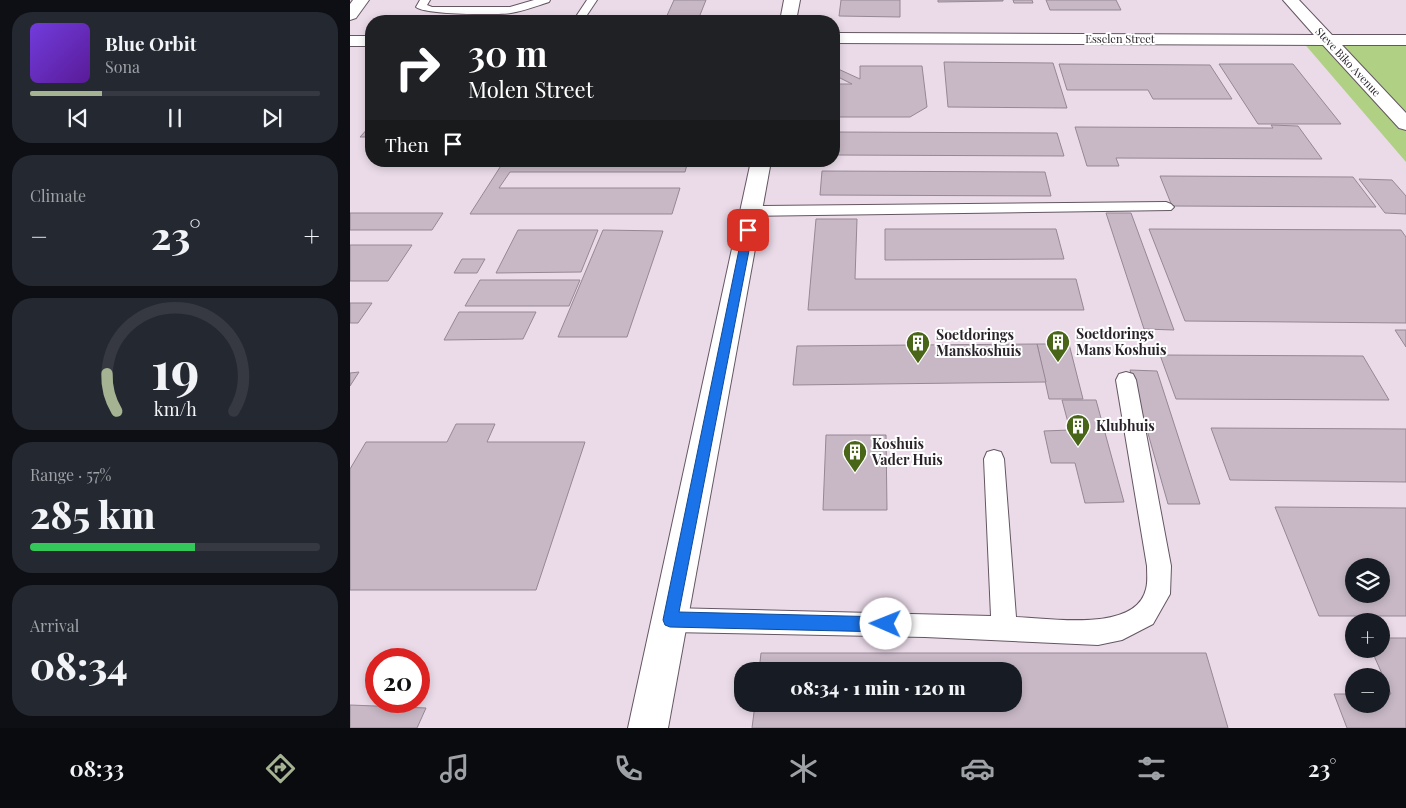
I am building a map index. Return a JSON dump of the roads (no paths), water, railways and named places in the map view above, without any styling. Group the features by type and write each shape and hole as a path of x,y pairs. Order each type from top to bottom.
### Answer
{"street":[{"path":"350,15 361,0"},
{"path":"789,15 792,0"},
{"name":"Steve Biko Avenue","path":"1291,0 1406,124"},
{"name":"Esselen Street","path":"840,38 1406,40"},
{"path":"350,41 365,41"},
{"path":"648,728 760,167"}],"lane":[{"path":"425,0 421,7 431,10 510,10 545,0"},
{"path":"582,15 592,0"},
{"path":"752,211 1166,207"},
{"path":"670,620 1098,633 1122,628 1144,615 1158,594 1159,566 1126,380"},
{"path":"994,459 1003,585 1004,629"}],"place":[{"name":"Soetdorings Mans Koshuis","path":"1058,363"},
{"name":"Soetdorings Manskoshuis","path":"918,364"},
{"name":"Klubhuis","path":"1078,447"},
{"name":"Koshuis Vader Huis","path":"855,473"}]}
